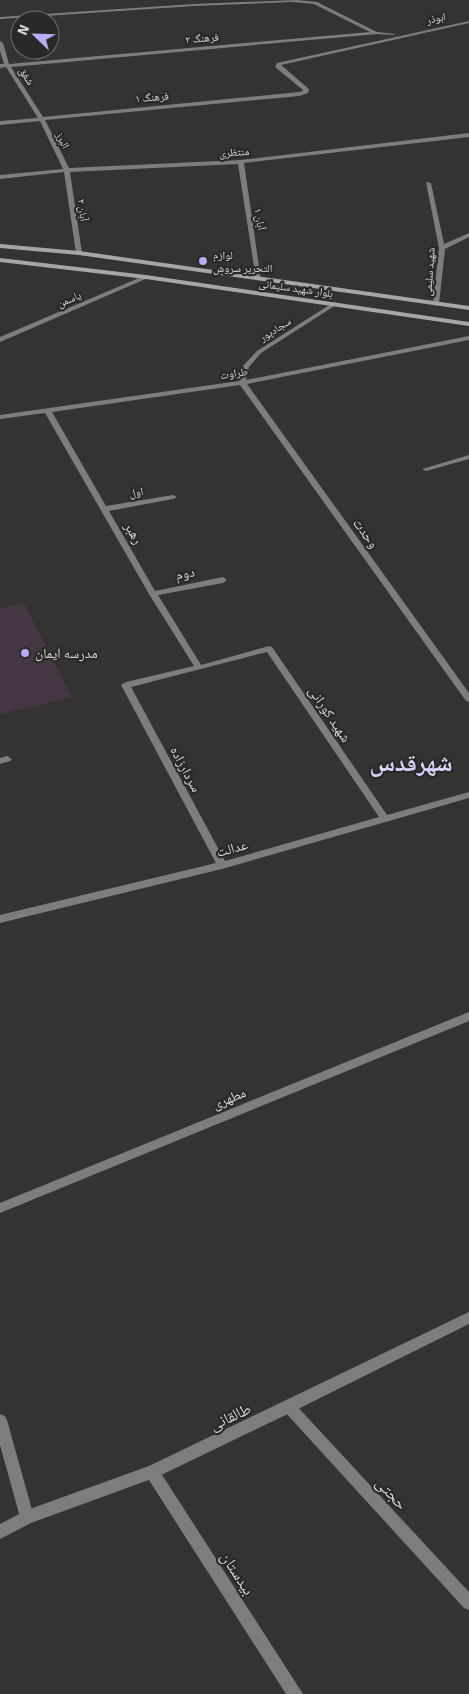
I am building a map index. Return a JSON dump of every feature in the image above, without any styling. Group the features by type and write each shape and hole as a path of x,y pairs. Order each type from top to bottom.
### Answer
{"main road":[{"name":"بلوار شهید سلیمانی","path":"0,246 79,253 469,308"},
{"name":"بلوار شهید سلیمانی","path":"0,260 146,277 469,324"}],"street":[{"path":"184,0 194,5"},
{"path":"0,18 194,5 328,0"},
{"path":"313,1 377,33"},
{"name":"ابوذر","path":"406,35 469,22"},
{"name":"فرهنگ ۲","path":"0,66 377,33 406,35"},
{"name":"فرهنگ ۱","path":"0,122 306,92 306,89 277,66 406,35"},
{"name":"شفق","path":"0,43 7,65 41,118"},
{"name":"البرز","path":"41,118 67,170"},
{"name":"منتظری","path":"0,177 67,170 241,162 469,135"},
{"name":"آبان ۱","path":"241,162 259,278"},
{"name":"آبان ۲","path":"67,170 79,253"},
{"name":"شهید سلیمی","path":"428,183 442,248 436,304"},
{"path":"442,248 469,235"},
{"name":"یاسمن","path":"0,340 146,277"},
{"name":"سجادپور","path":"242,383 246,366 259,352 334,304"},
{"name":"طراوت","path":"0,417 242,383 469,338"},
{"name":"وحدت","path":"242,383 469,699"},
{"name":"رهبر","path":"47,410 153,594 199,668"},
{"path":"426,469 469,457"},
{"name":"اول","path":"104,509 172,497"},
{"name":"دوم","path":"153,594 223,580"},
{"name":"شهید کورانی","path":"199,668 269,649 385,819"},
{"name":"سردارزاده","path":"199,668 126,685 222,865"},
{"name":"عدالت","path":"0,919 222,865 469,796"},
{"name":"مطهری","path":"0,1208 469,1016"},
{"name":"طالقانی","path":"0,1532 27,1517 152,1472 469,1318"},
{"name":"حجتی","path":"289,1407 469,1603"},
{"path":"0,1420 27,1517"},
{"name":"بیدستان","path":"152,1472 295,1694"}],"shaded area":[{"name":"مدرسه ایمان","path":"24,603 72,697 0,714 0,608"}],"place":[{"name":"لوازم التحریر سروش","path":"203,261"},
{"name":"مدرسه ایمان","path":"25,653"}],"district":[{"name":"شهرقدس","path":"411,763"}]}
